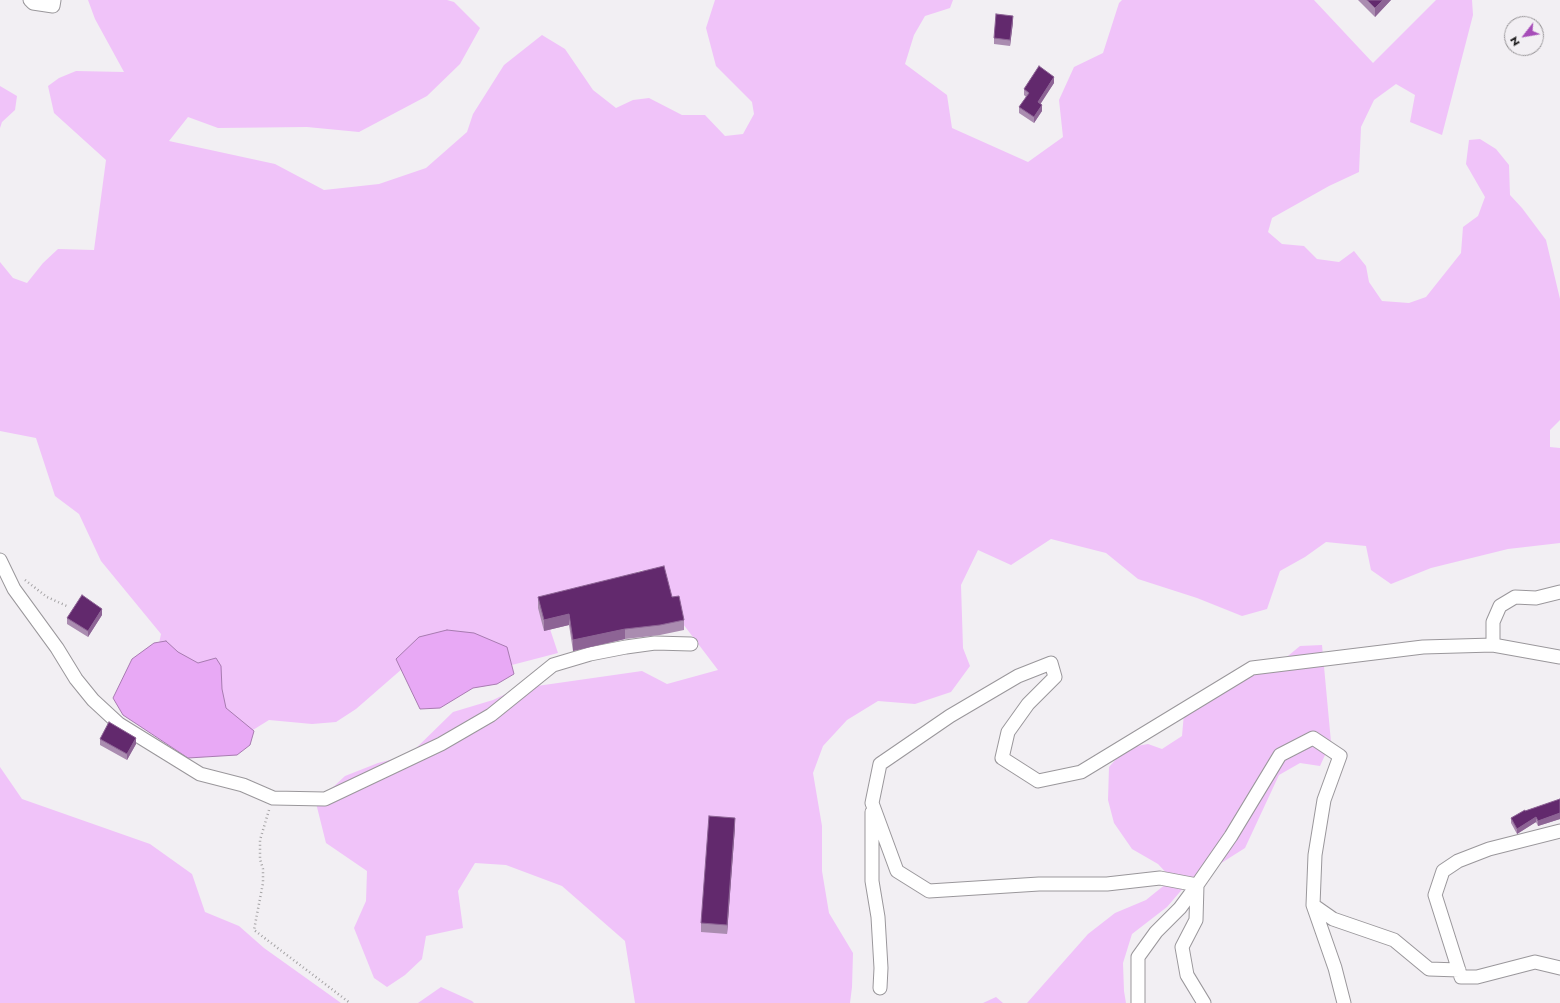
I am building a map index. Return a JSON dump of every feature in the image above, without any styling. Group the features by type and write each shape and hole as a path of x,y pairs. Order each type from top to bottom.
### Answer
{"street":[{"path":"30,0 33,3 53,6 54,0"},
{"path":"2,563 14,588 57,648 76,679 94,700 119,724 200,774 243,785 273,798 326,799 441,744 485,719 553,665 590,654 626,647 655,644 691,644"},
{"path":"1494,645 1492,622 1500,606 1515,596 1536,598 1560,592"},
{"path":"880,988 881,968 878,917 872,882 872,803 880,764 950,716 1018,676 1051,663 1055,677 1028,704 1008,732 1002,758 1038,782 1081,772 1252,668 1423,647 1494,645 1560,657"},
{"path":"1138,1003 1138,957 1156,932 1180,908 1197,885 1231,836 1280,755 1313,738 1340,756 1324,800 1315,855 1313,905 1335,968 1344,1003"},
{"path":"872,803 897,871 929,891 1039,884 1107,884 1160,878 1197,885"},
{"path":"1560,831 1489,849 1458,861 1443,872 1435,895 1461,977 1477,977 1535,962 1560,968"},
{"path":"1197,885 1196,920 1182,947 1187,975 1204,1003"},
{"path":"1313,905 1333,919 1394,940 1429,969 1459,970"}],"path":[{"path":"2,563 47,596 69,607"},
{"path":"273,798 260,840 260,859 263,869 263,883 254,930 350,1003"}],"shaded area":[{"path":"88,0 447,0 454,2 480,28 460,64 427,96 359,132 307,127 218,128 188,117 169,141 275,164 324,190 379,184 426,168 467,132 473,114 504,65 542,35 565,49 593,90 616,108 633,100 649,98 682,115 705,115 725,136 743,134 754,114 752,102 716,66 706,28 715,0 953,0 950,8 925,16 914,35 905,64 947,95 952,128 1028,162 1063,137 1059,100 1074,67 1103,53 1119,3 1122,0 1314,0 1373,63 1436,0 1472,0 1473,15 1442,135 1410,122 1415,95 1396,84 1374,100 1361,127 1359,172 1329,186 1272,218 1268,232 1282,244 1304,246 1317,259 1339,262 1354,251 1366,266 1369,282 1382,301 1409,303 1426,297 1461,253 1463,227 1478,216 1485,197 1466,164 1469,140 1480,139 1496,149 1509,165 1510,195 1522,208 1546,240 1560,299 1560,420 1550,430 1550,447 1560,448 1560,543 1508,549 1431,568 1391,584 1371,570 1366,546 1326,542 1305,557 1280,571 1267,609 1242,616 1197,598 1138,579 1106,553 1051,539 1011,565 978,550 961,585 963,648 970,666 951,692 915,704 878,701 847,720 823,746 813,773 822,826 822,871 829,913 853,953 850,1003 635,1003 625,941 562,886 506,865 475,863 458,891 463,928 426,936 422,959 405,975 387,987 374,978 354,928 366,901 367,871 326,843 316,803 345,776 378,763 409,755 453,712 493,700 516,689 642,671 667,684 718,670 642,570 544,611 558,653 508,666 418,655 356,709 336,722 312,724 269,720 240,738 158,648 161,634 101,561 79,514 55,496 36,438 0,431 0,262 13,278 27,283 43,263 58,249 94,250 106,160 54,113 48,86 59,78 76,71 124,72 95,19"},
{"path":"0,86 17,96 15,110 2,122 0,128"},
{"path":"447,630 474,633 507,647 514,674 497,684 473,688 440,708 420,709 396,659 419,637"},
{"path":"166,641 178,652 198,663 216,658 221,666 222,689 226,708 254,731 250,745 237,755 188,758 123,715 113,698 132,659 154,643"},
{"path":"1322,645 1331,742 1320,766 1300,763 1279,775 1245,848 1185,886 1167,907 1132,934 1123,963 1126,1003 1027,1003 1088,934 1115,913 1146,900 1172,879 1158,864 1132,849 1114,823 1108,800 1109,767 1126,748 1148,744 1162,749 1182,736 1184,713 1245,679 1277,665 1300,646"},
{"path":"0,767 22,799 150,844 192,874 205,912 239,926 264,948 341,1003 0,1003"},
{"path":"441,987 472,1001 474,1003 418,1003"},
{"path":"996,997 1003,1003 983,1003"}],"building":[{"path":"1367,0 1383,0 1375,8"},
{"path":"996,14 1013,16 1010,40 994,38"},
{"path":"1039,66 1054,77 1038,102 1042,105 1034,117 1019,107 1029,93 1024,89"},
{"path":"664,566 672,597 679,596 684,620 660,625 625,629 573,640 569,614 544,620 538,597"},
{"path":"82,595 102,609 88,631 67,618"},
{"path":"109,722 136,738 127,754 100,739"},
{"path":"1560,799 1560,813 1538,821 1536,817 1517,829 1511,818 1525,810"},
{"path":"709,816 735,818 727,925 701,923"}]}
